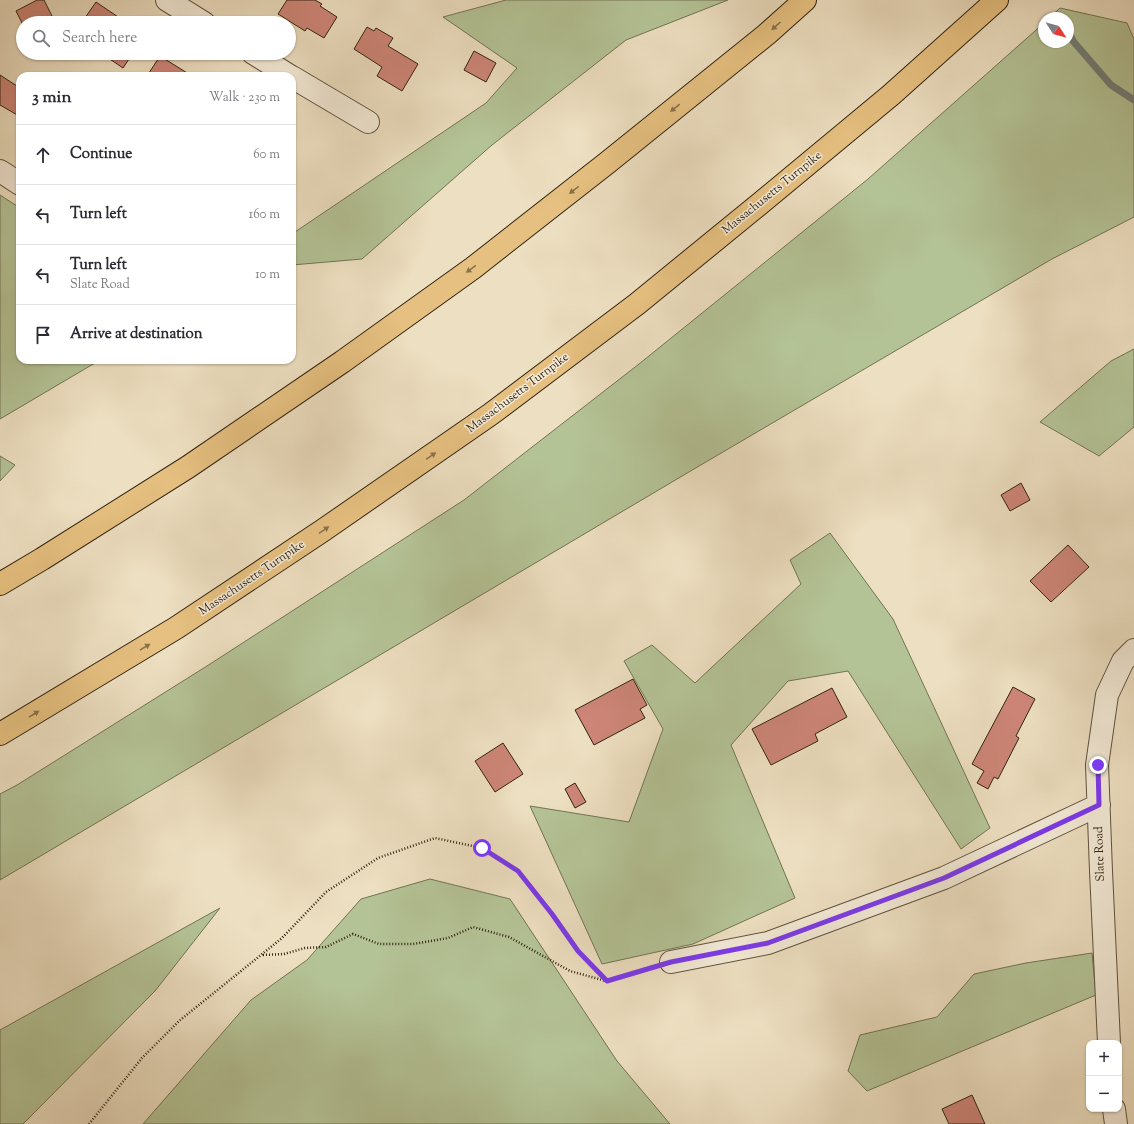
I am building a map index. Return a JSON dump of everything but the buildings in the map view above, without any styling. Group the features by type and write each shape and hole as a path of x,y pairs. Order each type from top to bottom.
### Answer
{"highway":[{"path":"0,584 188,467 342,362 460,277 607,163 767,34 805,0"},
{"name":"Massachusetts Turnpike","path":"0,734 176,628 322,531 491,414 636,304 762,202 891,95 997,0"}],"street":[{"path":"167,0 193,16"},
{"path":"264,60 283,72"},
{"path":"296,80 368,122"},
{"path":"0,171 16,181"},
{"name":"Slate Road","path":"1108,1040 1098,765 1107,695 1124,661 1134,650"},
{"path":"671,962 768,943 944,878 1099,805"},
{"path":"1114,1112 1116,1124"}],"path":[{"path":"89,1124 142,1058 179,1021 282,938 326,892 378,858 434,838 482,848 518,871 552,914 578,951 607,981"},
{"path":"262,955 284,954 305,948 326,947 353,934 379,944 413,944 448,938 473,927 509,937 570,971 607,981 671,962"}],"green space":[{"path":"506,0 728,0 626,40 492,145 362,259 296,265 296,231 486,103 517,68 443,17"},
{"path":"1060,8 1127,23 1134,39 1134,217 1052,259 0,880 0,794 17,785 207,666 464,500 639,364 868,179 1038,28 1038,48 1074,48 1074,12 1056,12"},
{"path":"0,195 16,205 16,364 93,364 0,419"},
{"path":"1134,349 1134,427 1099,456 1040,422 1111,361"},
{"path":"0,456 15,465 0,481"},
{"path":"830,533 893,619 990,828 961,849 848,671 788,681 731,745 795,898 693,944 602,964 530,806 629,822 663,729 624,661 652,645 695,683 801,584 790,560"},
{"path":"430,879 510,899 617,1061 670,1124 143,1124 251,1000 307,960 361,899"},
{"path":"220,908 155,991 23,1124 0,1124 0,1030"},
{"path":"1092,953 1096,995 867,1091 848,1071 860,1035 937,1017 974,974 1026,963"}],"waterway":[{"path":"1074,42 1111,85 1134,100"}],"route":[{"path":"482,848 518,871 552,914 578,951 607,981 671,962 768,943 944,878 1099,805 1098,765"}]}
